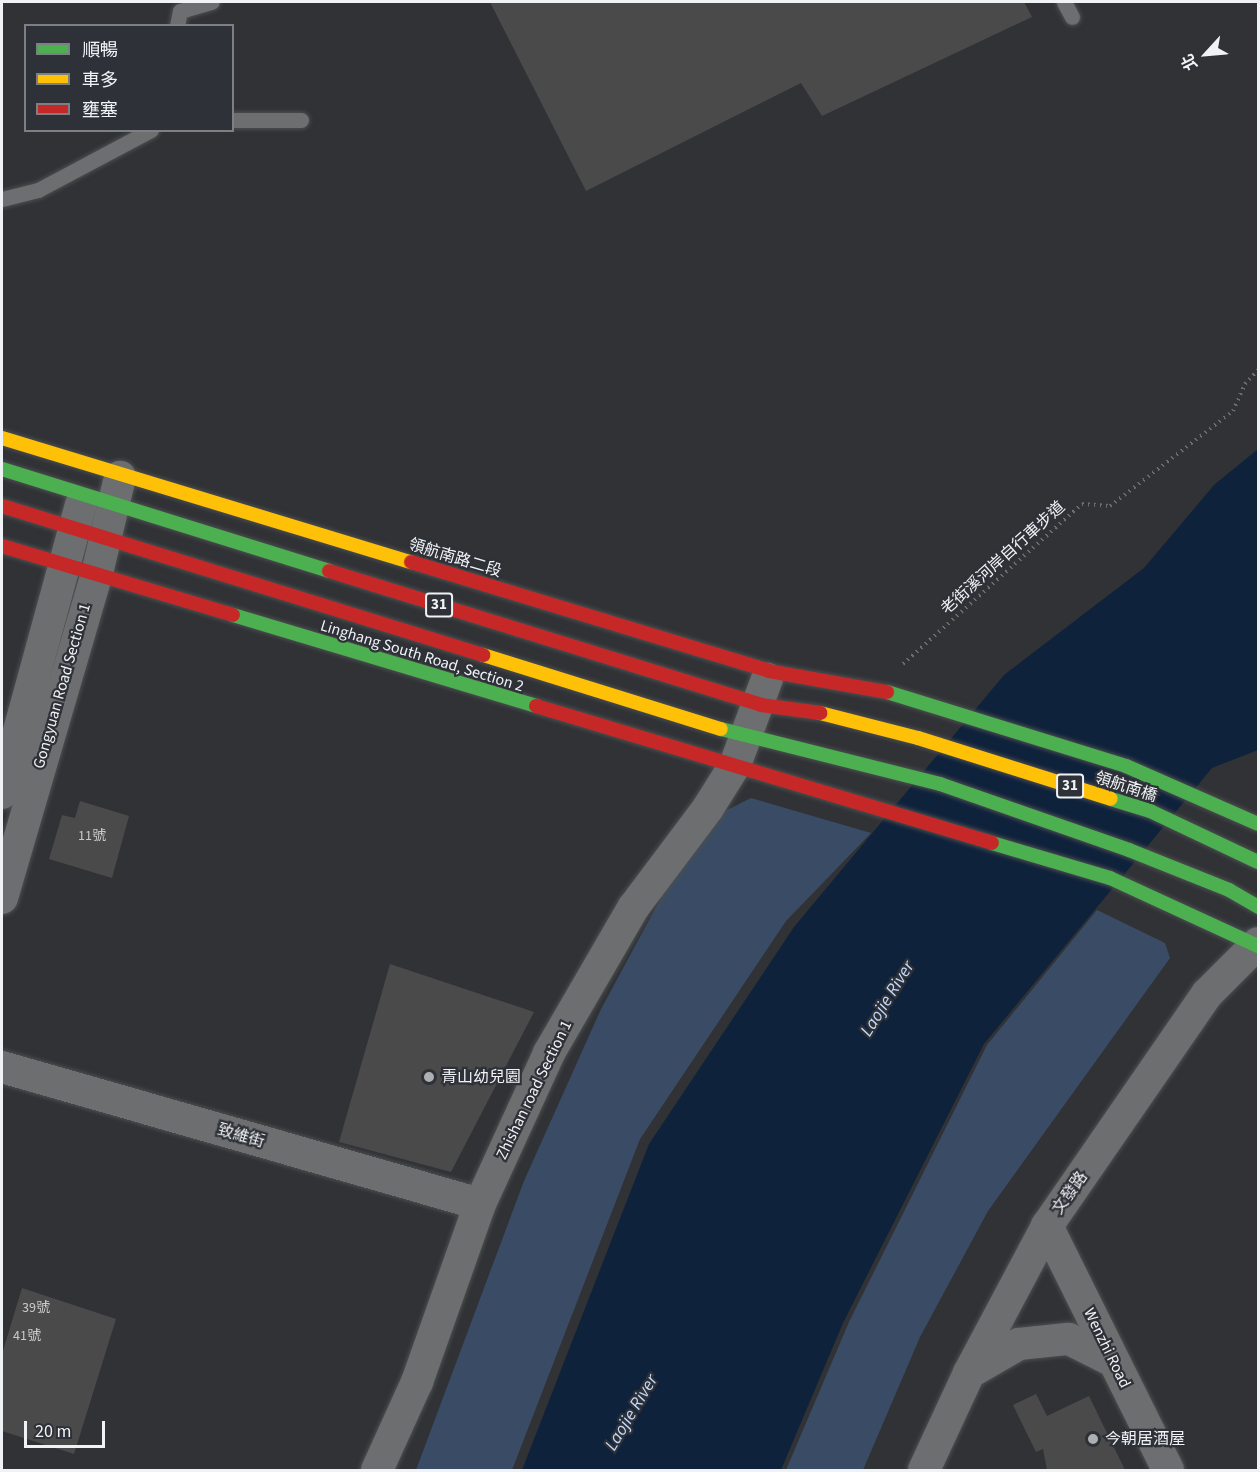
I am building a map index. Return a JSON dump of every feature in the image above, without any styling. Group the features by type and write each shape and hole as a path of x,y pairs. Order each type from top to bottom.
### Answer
{"street":[{"name":"領航南路二段","path":"2,438 103,483 761,705 837,715 879,728"},
{"name":"領航南路二段","path":"2,469 103,483 770,671 902,695"},
{"name":"Gongyuan Road Section 1","path":"2,793 75,528 103,483"},
{"name":"Gongyuan Road Section 1","path":"2,898 97,573 105,540 103,483"},
{"name":"31","path":"2,507 747,737 940,784 1129,850 1229,890 1258,907"},
{"name":"Linghang South Road, Section 2","path":"2,546 834,793 1110,878 1202,921 1258,944"},
{"name":"Zhishan road Section 1","path":"377,1470 417,1382 480,1204 549,1053 633,908 708,808 735,765 761,705 770,671"},
{"name":"領航南橋","path":"902,695 1126,766 1258,824"},
{"name":"領航南橋","path":"879,728 1150,811 1257,861"},
{"name":"文發路","path":"924,1470 969,1373 1047,1226 1207,994 1258,944"},
{"name":"致維街","path":"2,1067 480,1204"},
{"name":"Wenzhi Road","path":"1047,1226 1168,1470"},
{"path":"969,1373 1019,1344 1069,1339 1113,1361"}],"lane":[{"path":"177,24 180,11 212,2"},
{"path":"1064,2 1072,17"},
{"path":"234,120 301,120"},
{"path":"2,199 38,190 147,132"}],"path":[{"name":"老街溪河岸自行車步道","path":"874,690 1082,504 1110,506 1233,411 1245,384 1258,370"}],"shaded area":[{"path":"751,798 871,833 786,921 640,1139 512,1470 416,1470 524,1181 601,1009 682,859 725,811"},
{"path":"1097,910 1165,943 1170,958 988,1211 920,1337 863,1470 786,1470 849,1322 987,1045"}],"water":[{"name":"Laojie River","path":"1258,449 1258,750 1212,768 984,1044 843,1323 781,1470 522,1470 649,1144 794,927 1004,675 1144,568 1214,485"}],"building":[{"path":"490,2 1024,2 1032,17 822,116 801,83 586,191"},
{"path":"80,801 129,816 112,878 49,859 62,815 75,818"},
{"name":"青山幼兒園","path":"390,964 534,1012 451,1172 339,1142"},
{"path":"22,1288 116,1319 74,1454 2,1431 2,1354"},
{"path":"1036,1394 1047,1416 1089,1396 1125,1470 1047,1470 1043,1449 1036,1452 1013,1405"}],"traffic: fast":[{"path":"2,469 329,571"},
{"path":"233,615 536,706"},
{"path":"887,692 1126,766 1258,824"},
{"path":"721,729 940,784 1129,850 1229,890 1258,907"},
{"path":"1111,799 1150,811 1258,862"},
{"path":"992,843 1110,878 1258,946"}],"traffic: slow":[{"path":"2,438 411,562"},
{"path":"483,655 721,729"},
{"path":"820,713 918,738 1111,799"}],"traffic: jam":[{"path":"2,506 483,655"},
{"path":"2,546 233,615"},
{"path":"411,562 769,671 887,692"},
{"path":"329,571 761,705 820,713"},
{"path":"536,706 992,843"}],"place":[{"name":"青山幼兒園","path":"429,1077"},
{"name":"今朝居酒屋","path":"1093,1439"}]}
